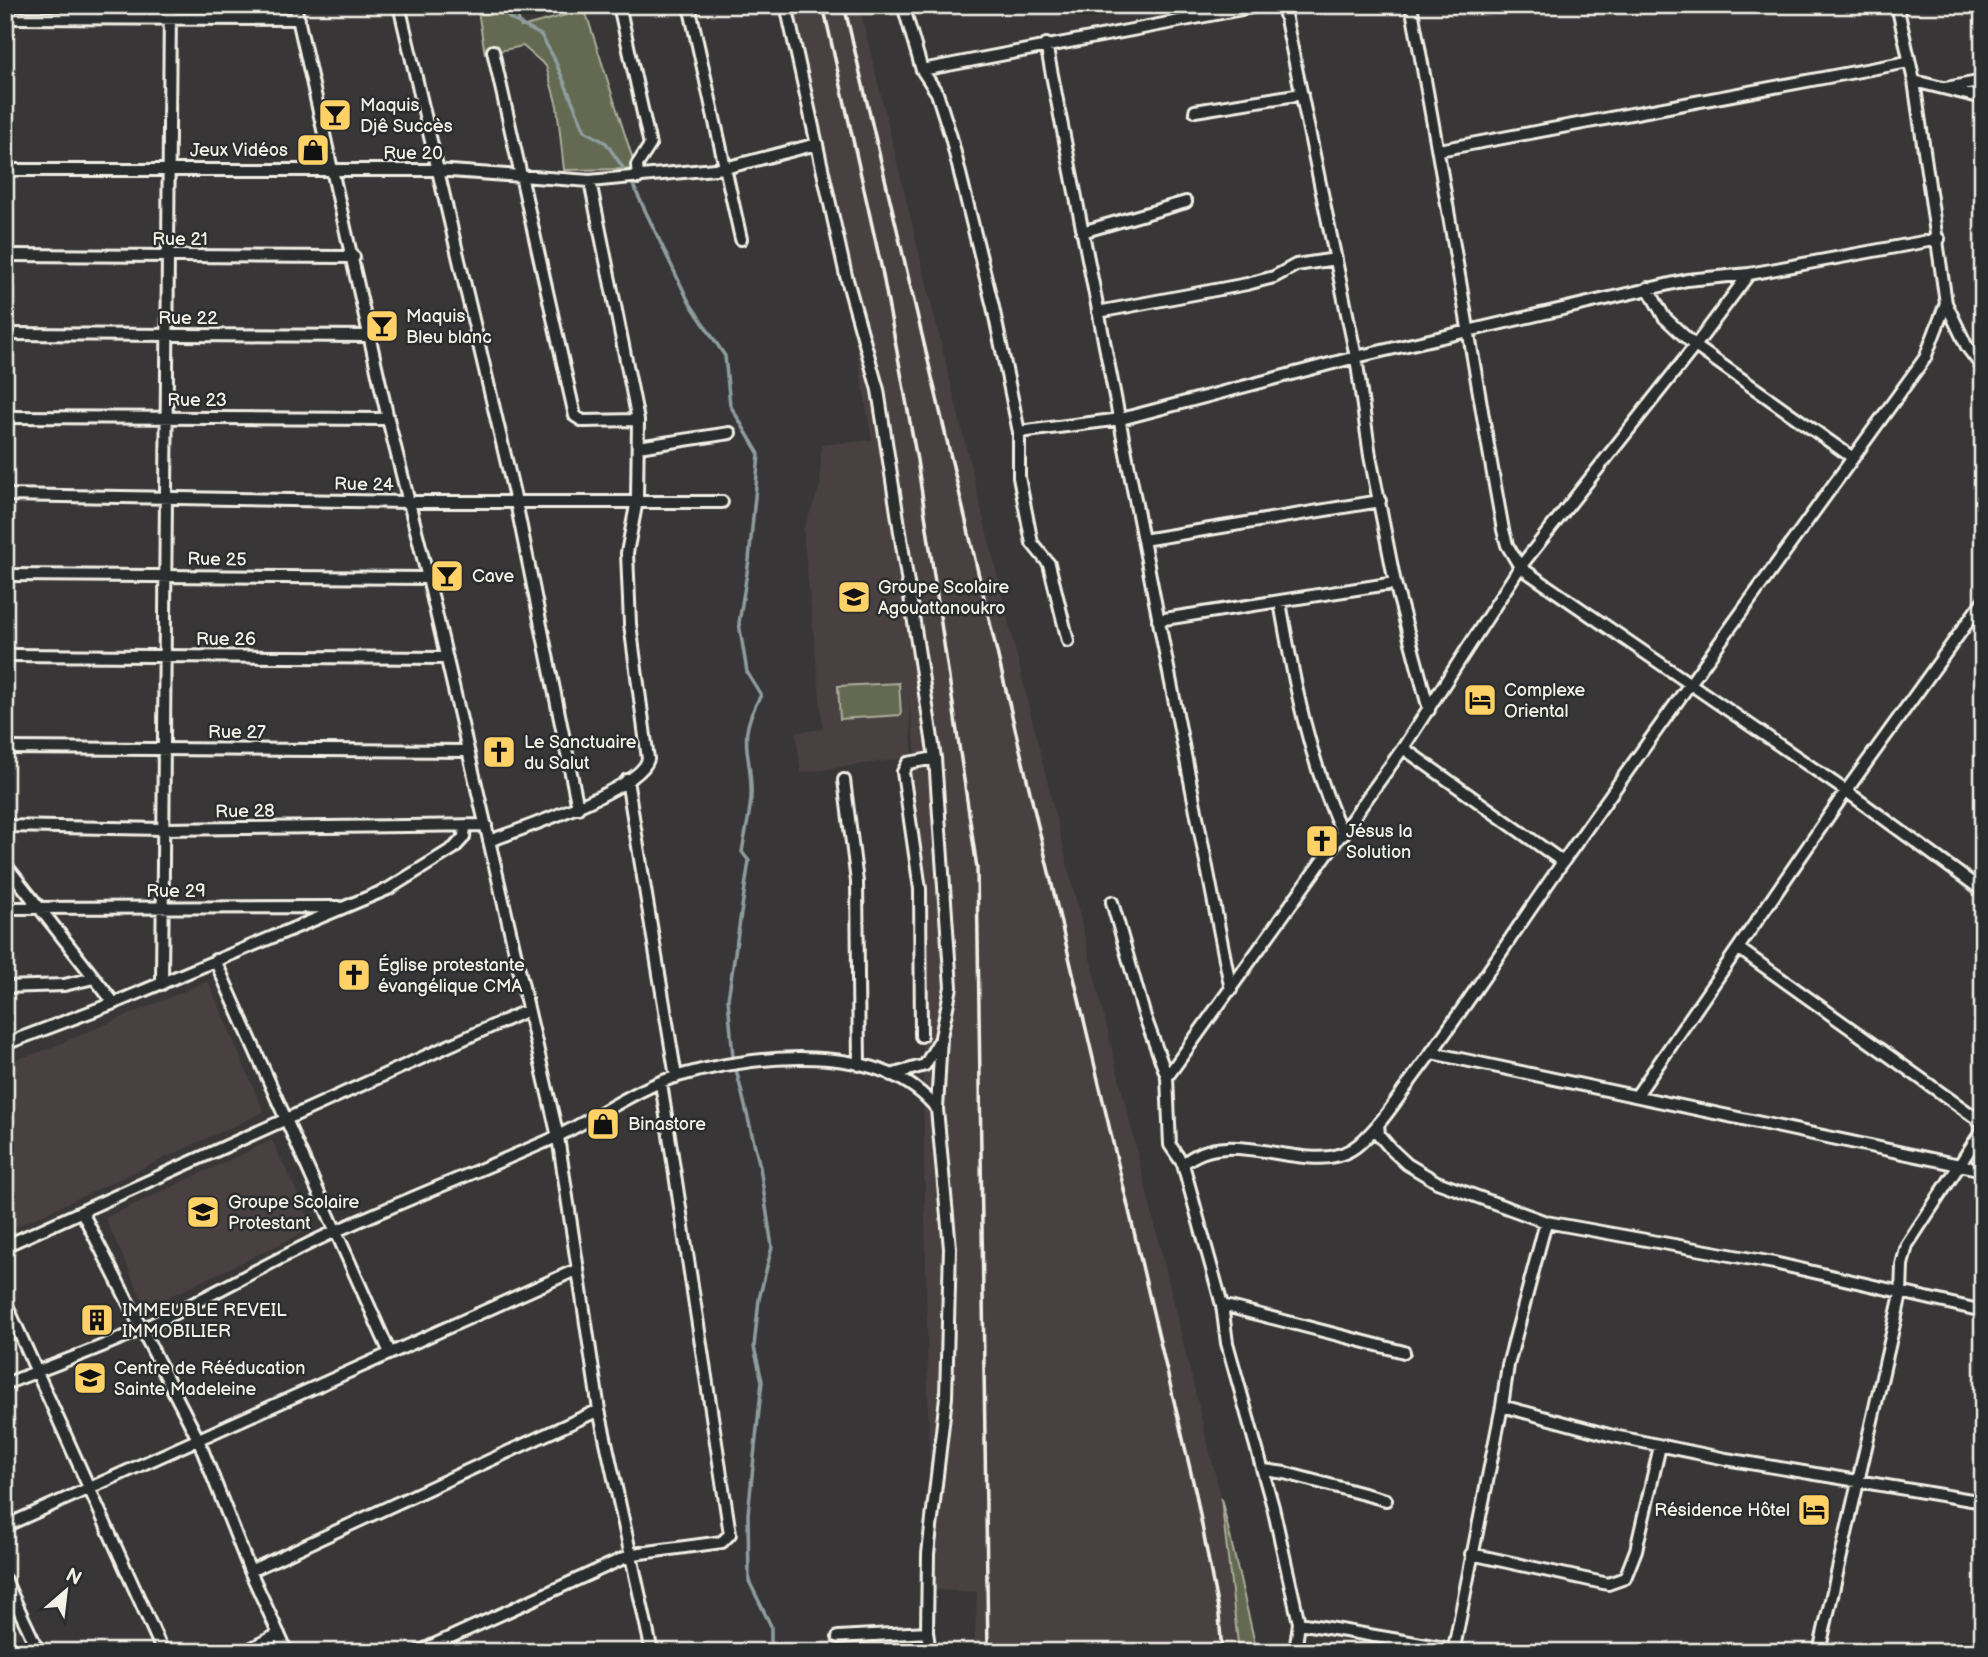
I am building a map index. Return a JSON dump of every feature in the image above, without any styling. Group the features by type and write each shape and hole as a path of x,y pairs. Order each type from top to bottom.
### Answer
{"street":[{"path":"162,984 170,5"},
{"path":"295,5 354,257 388,419 428,578 558,1137 599,1410 633,1555 652,1652"},
{"path":"399,5 516,502 578,808"},
{"path":"619,5 650,145 637,165 638,178"},
{"path":"689,5 741,239"},
{"path":"786,5 846,276 878,390 935,758 951,987 941,1037 937,1109 950,1248 946,1397 928,1554 927,1632 930,1652"},
{"path":"903,5 922,69 937,93 951,137 973,237 993,307 1018,432 1019,477 1032,543 1048,564 1068,641"},
{"path":"922,69 1263,5"},
{"path":"1283,5 1356,357 1395,583 1429,710"},
{"path":"1411,5 1439,150 1467,330 1503,530 1507,545 1520,567 1846,791 1983,891"},
{"path":"1897,5 1914,81 1946,303 1967,347 1983,368"},
{"path":"5,18 299,19"},
{"path":"1046,44 1231,990"},
{"path":"493,51 575,416 583,421 638,420"},
{"path":"1439,150 1908,62"},
{"path":"1939,89 1983,80"},
{"path":"1914,81 1983,98"},
{"path":"1195,111 1302,94"},
{"name":"Rue 20","path":"5,170 436,170 590,181 725,168 817,144"},
{"path":"489,841 578,808 627,780 646,766 648,760 630,624 627,553 637,500 638,420 590,181"},
{"path":"1082,232 1186,202"},
{"path":"1018,432 1121,419 1356,357 1648,288 1687,280 1749,274 1938,239"},
{"name":"Rue 21","path":"5,255 354,257"},
{"path":"1098,312 1247,284 1273,277 1296,265 1336,259"},
{"path":"1167,1077 1343,835 1429,710 1520,567 1749,274"},
{"path":"1648,288 1664,317 1695,346 1853,458"},
{"path":"1183,1164 1196,1153 1225,1148 1334,1158 1360,1143 1378,1124 1432,1053 1689,684 1925,358 1946,303"},
{"name":"Rue 22","path":"5,334 370,336"},
{"name":"Rue 23","path":"5,417 388,419"},
{"path":"638,447 730,433"},
{"name":"Rue 24","path":"5,495 408,502 722,502"},
{"path":"1143,540 1380,501"},
{"name":"Rue 25","path":"5,575 428,578"},
{"path":"1158,620 1395,583"},
{"path":"1280,601 1307,741 1322,790 1343,835"},
{"path":"1637,1095 1846,791 1983,601"},
{"name":"Rue 26","path":"5,655 447,659"},
{"name":"Rue 27","path":"5,748 468,751"},
{"path":"1403,748 1563,862"},
{"path":"921,1036 920,889 903,778 908,763 935,758"},
{"path":"627,780 676,1077"},
{"path":"844,780 857,882 859,1065"},
{"name":"Rue 28","path":"5,826 163,829 486,825"},
{"path":"5,1044 162,984 388,889 454,848 464,837 466,826"},
{"path":"5,863 114,1003"},
{"path":"1112,902 1145,1017 1167,1077 1170,1145 1183,1164 1222,1306 1227,1343 1264,1470 1299,1623 1295,1652"},
{"name":"Rue 29","path":"5,908 346,906"},
{"path":"1738,948 1983,1126 1908,1245 1902,1265 1901,1294 1819,1652"},
{"path":"215,960 390,1353"},
{"path":"5,987 64,985 94,978"},
{"path":"5,1246 528,1010"},
{"path":"890,1075 925,1065 941,1037"},
{"path":"1432,1053 1983,1170"},
{"path":"5,1384 141,1329 334,1232 558,1137 676,1077 745,1062 803,1057 859,1065 904,1079 923,1092 937,1109"},
{"path":"418,1652 633,1555 722,1542 730,1529 661,1083"},
{"path":"1378,1124 1379,1135 1391,1149 1407,1164 1437,1182 1546,1222 1774,1263 1983,1311"},
{"path":"82,1212 198,1438 250,1571 288,1652"},
{"path":"1454,1648 1508,1365 1546,1222"},
{"path":"5,1526 578,1269"},
{"path":"5,1301 87,1489 163,1652"},
{"path":"1222,1306 1404,1352"},
{"path":"1502,1406 1660,1446 1983,1502"},
{"path":"250,1571 599,1410"},
{"path":"1471,1555 1608,1584 1625,1578 1636,1550 1660,1446"},
{"path":"1264,1470 1387,1500"},
{"path":"5,1580 39,1652"},
{"path":"1299,1623 1468,1652"},
{"path":"838,1637 927,1632"},
{"path":"244,1652 279,1633"}],"shaded area":[{"path":"788,5 859,5 1221,1498 1238,1652 974,1652 977,1592 931,1590 920,895 904,767 917,762 908,691 913,757 801,773 796,732 823,729 803,530 820,487 821,445 872,440 848,300"},
{"path":"208,981 264,1112 5,1232 5,1063 43,1051"},
{"path":"272,1140 314,1228 156,1303 143,1301 105,1218"}],"green space":[{"path":"477,5 515,5 521,27 585,10 636,169 564,170 557,106 546,66 523,46 485,54"},
{"path":"899,683 901,715 840,719 838,686"},
{"path":"1221,1498 1257,1652 1239,1652"}],"waterway":[{"path":"501,5 509,18 541,35 553,56 585,131 606,143 626,172"},
{"path":"632,183 689,302 725,356 730,405 759,454 749,560 739,623 747,672 761,695 748,724 746,736 751,797 742,852 749,861 728,999 733,1057 760,1167 772,1247 759,1299 754,1347 762,1381 748,1514 749,1581 771,1626 771,1652"}],"railway":[{"path":"823,5 882,270 917,460 977,868 988,1652"},
{"path":"844,5 1196,1494 1219,1615 1222,1652"}],"place":[{"name":"Maquis Djê Succès","path":"335,115"},
{"name":"Jeux Vidéos","path":"313,150"},
{"name":"Maquis Bleu blanc","path":"382,326"},
{"name":"Cave","path":"447,576"},
{"name":"Groupe Scolaire Agouattanoukro","path":"854,597"},
{"name":"Complexe Oriental","path":"1480,700"},
{"name":"Le Sanctuaire du Salut","path":"499,752"},
{"name":"Jésus la Solution","path":"1322,841"},
{"name":"Église protestante évangélique CMA","path":"354,975"},
{"name":"Binastore","path":"603,1124"},
{"name":"Groupe Scolaire Protestant","path":"203,1212"},
{"name":"IMMEUBLE REVEIL IMMOBILIER","path":"97,1320"},
{"name":"Centre de Rééducation Sainte Madeleine","path":"90,1378"},
{"name":"Résidence Hôtel","path":"1814,1510"}]}
